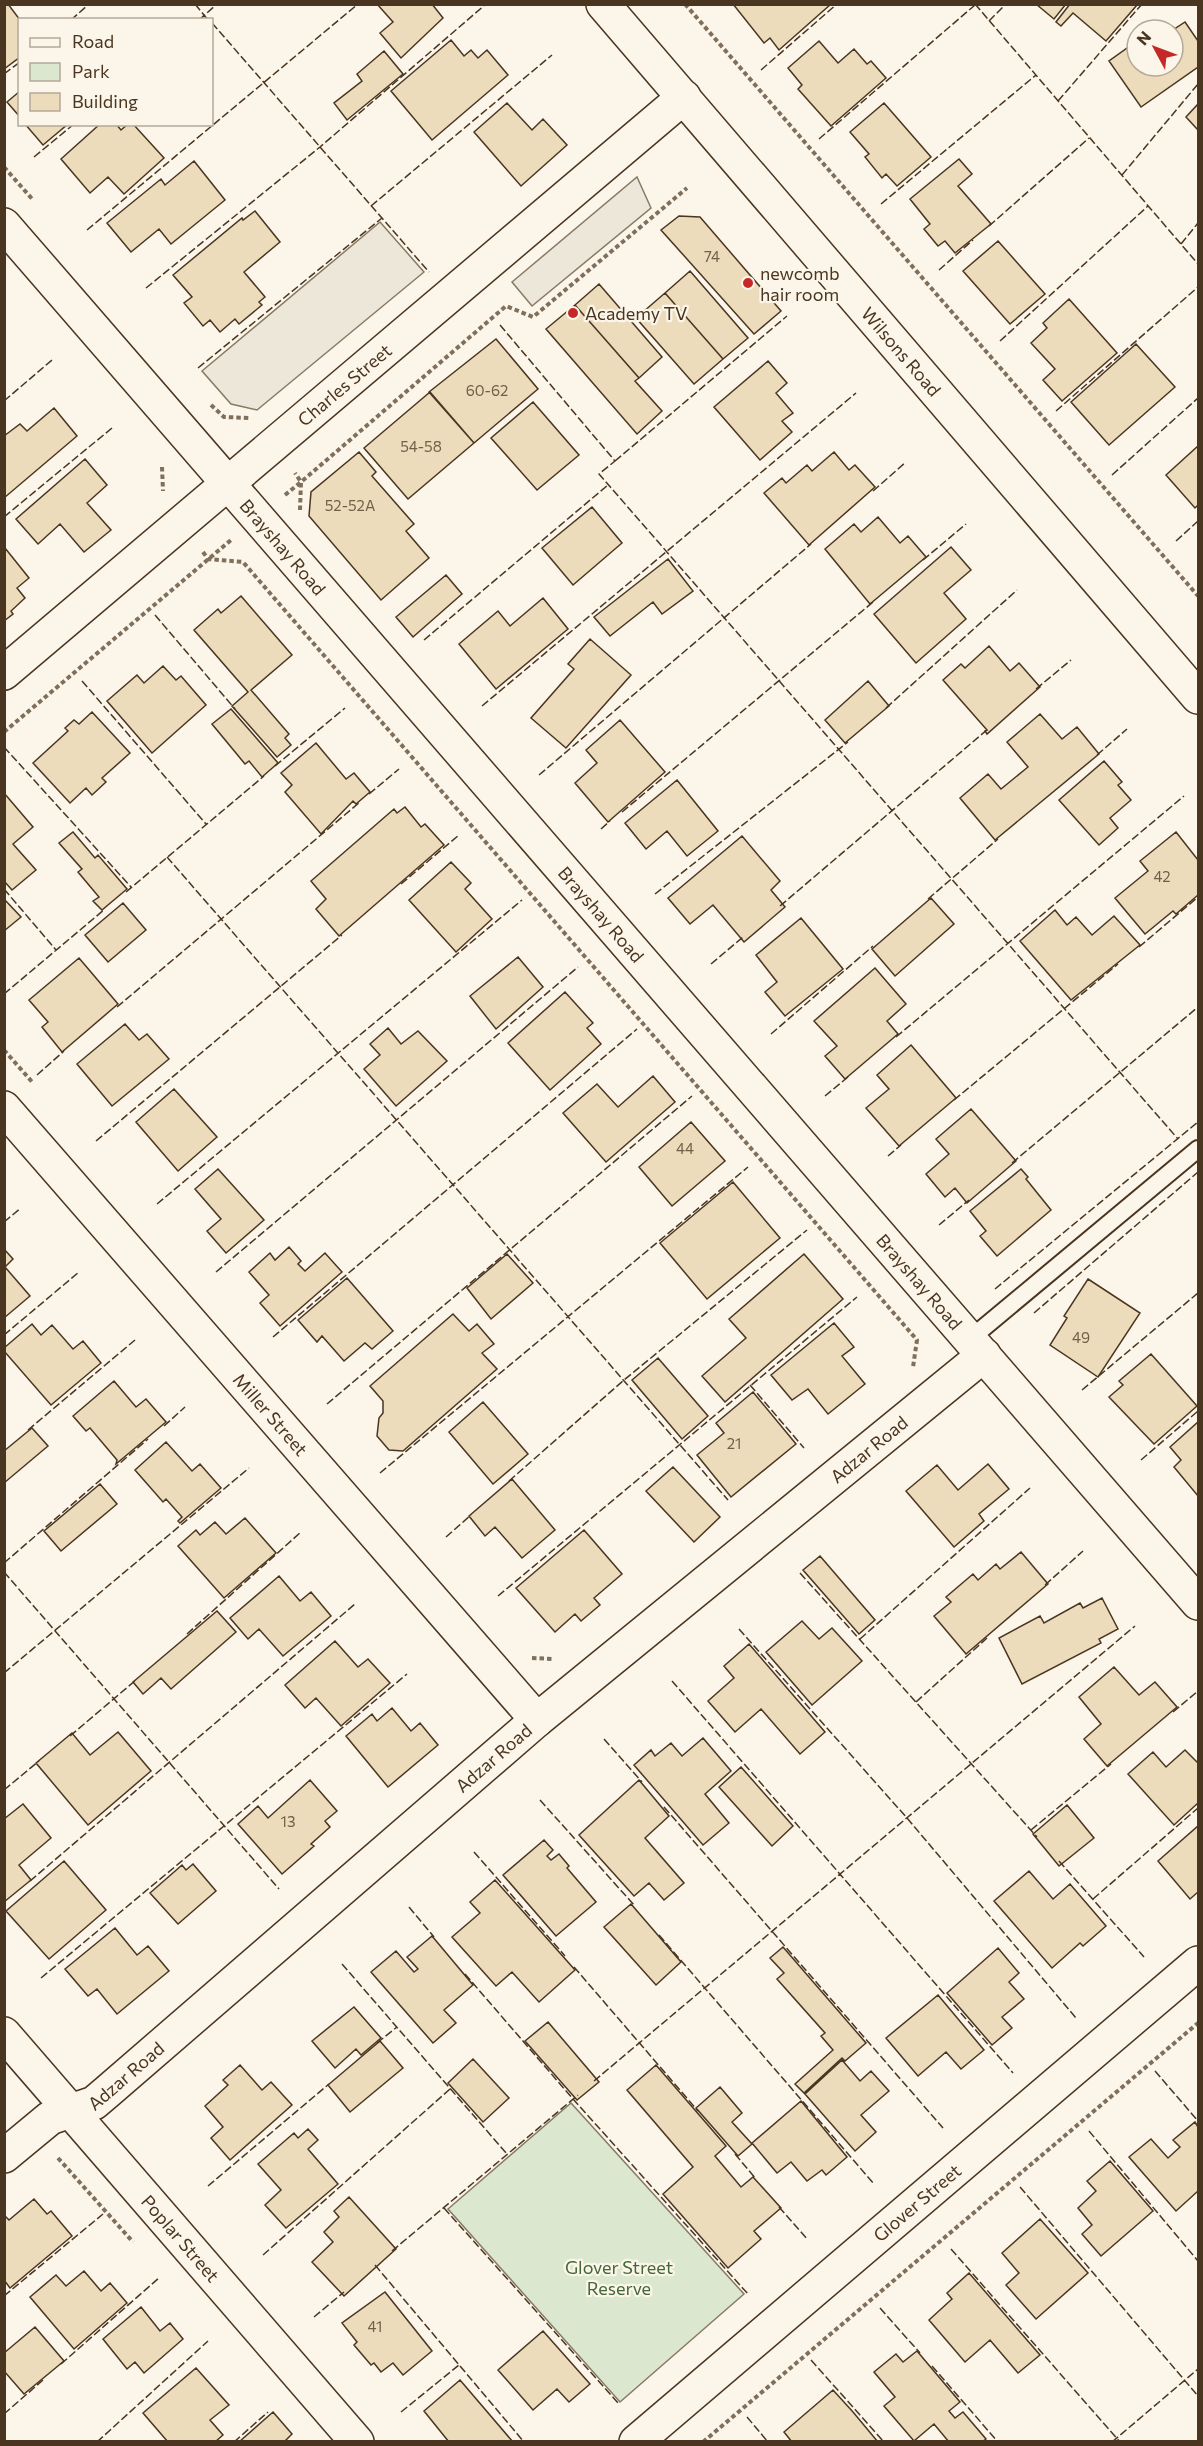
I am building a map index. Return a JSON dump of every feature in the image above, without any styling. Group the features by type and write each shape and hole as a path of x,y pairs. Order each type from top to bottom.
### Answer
{"street":[{"name":"Wilsons Road","path":"603,4 1198,697"},
{"name":"Charles Street","path":"4,674 684,97"},
{"name":"Brayshay Road","path":"4,225 230,483 1198,1603"},
{"name":"Miller Street","path":"4,1108 537,1720"},
{"name":"Adzar Road","path":"4,2156 50,2118 94,2103 537,1720 977,1347"},
{"name":"Glover Street","path":"636,2442 1198,1963"},
{"name":"Poplar Street","path":"4,2034 357,2442"}],"lane":[{"name":"Adzar Road","path":"977,1347 1198,1149"}],"path":[{"path":"685,4 1198,596"},
{"path":"4,167 35,202"},
{"path":"300,512 302,482 506,306 532,317 687,188"},
{"path":"204,398 224,417 255,419"},
{"path":"156,459 164,468 163,499"},
{"path":"4,732 208,559 243,562 917,1340 913,1367 904,1375"},
{"path":"4,1050 36,1086"},
{"path":"525,1650 532,1659 556,1659"},
{"path":"703,2442 1198,2023"}],"green space":[{"name":"Glover Street Reserve","path":"571,2103 744,2294 620,2402 448,2209"}],"shaded area":[{"path":"637,177 651,208 532,306 512,282"},
{"path":"380,222 424,272 257,410 231,404 202,371"}],"building":[{"path":"4,4 8,4 18,18 18,58 4,69"},
{"path":"377,4 432,4 443,18 401,58 380,33 393,22"},
{"path":"733,4 831,4 779,50 770,38 764,43"},
{"path":"1036,4 1066,4 1054,19"},
{"path":"1070,4 1137,5 1106,41 1073,13 1061,26 1056,22"},
{"path":"1185,22 1198,41 1198,67 1185,76"},
{"path":"451,40 464,56 471,50 478,58 487,50 508,75 432,140 391,91"},
{"path":"819,41 838,63 854,49 867,64 871,61 886,78 831,126 798,89 802,85 788,68"},
{"path":"1125,50 1125,78 1182,78 1141,107 1109,61"},
{"path":"384,51 403,74 347,120 334,103 362,81 357,74"},
{"path":"18,93 18,115 7,102"},
{"path":"507,103 532,130 543,119 567,145 521,186 474,132"},
{"path":"884,103 931,157 897,186 886,174 882,178 865,157 869,154 850,132"},
{"path":"1198,104 1198,130 1186,117"},
{"path":"27,126 66,126 43,145"},
{"path":"98,126 118,126 121,130 126,126 135,126 164,158 124,194 108,177 90,193 61,159"},
{"path":"959,159 972,174 958,186 991,224 955,253 945,241 938,246 924,229 930,224 910,199"},
{"path":"194,161 225,200 171,244 159,229 131,252 107,223 161,179 165,185"},
{"path":"255,211 280,242 244,272 265,297 259,302 262,305 239,324 235,319 220,332 210,320 203,326 184,303 192,297 173,275 242,218 243,220"},
{"path":"679,216 700,217 781,311 754,334 661,230"},
{"path":"998,241 1045,294 1010,324 963,271"},
{"path":"690,271 748,338 723,359 665,293"},
{"path":"599,284 662,357 639,378 575,305"},
{"path":"665,293 723,359 694,384 636,318"},
{"path":"1069,299 1117,353 1062,401 1043,380 1055,369 1031,343 1047,328 1043,323"},
{"path":"575,305 639,378 635,381 662,411 637,434 546,329"},
{"path":"496,339 538,389 474,443 429,392"},
{"path":"1136,344 1175,387 1109,445 1071,402"},
{"path":"768,361 787,383 776,393 793,413 782,421 792,432 760,460 714,407"},
{"path":"430,392 474,443 408,499 364,448"},
{"path":"533,402 579,455 537,490 491,438"},
{"path":"54,408 77,436 4,498 4,436 20,424 27,431"},
{"path":"1198,446 1198,505 1195,508 1166,475"},
{"path":"359,452 376,472 372,476 414,524 406,531 429,558 381,600 309,516 311,492"},
{"path":"834,452 849,470 855,465 875,487 809,545 764,493 782,478 786,483 807,465 812,471"},
{"path":"85,459 107,485 87,503 111,530 84,552 60,524 38,544 16,519"},
{"path":"592,507 622,543 573,585 542,548"},
{"path":"878,517 900,543 908,536 926,557 870,604 825,549 854,524 861,532"},
{"path":"951,547 971,570 944,593 966,619 916,663 874,614"},
{"path":"5,548 29,578 17,588 25,598 11,611 13,614 4,621"},
{"path":"668,559 693,591 662,614 653,602 610,636 594,617"},
{"path":"446,575 462,594 413,637 396,617"},
{"path":"241,596 292,655 251,690 289,734 285,738 291,745 277,757 232,706 248,692 194,630 218,609 221,613"},
{"path":"543,598 568,629 496,689 459,644 498,611 510,626"},
{"path":"590,639 631,675 566,748 531,718 574,669 568,664"},
{"path":"989,646 1010,671 1019,663 1040,687 987,734 985,731 987,730 943,680 961,664 965,668"},
{"path":"163,666 176,680 181,676 206,705 152,753 107,701 137,675 144,683"},
{"path":"868,681 889,706 845,743 825,720"},
{"path":"231,709 278,763 262,777 249,761 245,764 212,724"},
{"path":"92,712 130,753 102,778 106,782 92,795 86,788 70,803 33,763 68,731 65,728 74,720 79,724"},
{"path":"1040,714 1062,739 1077,727 1099,754 995,840 960,798 988,774 1001,789 1028,767 1007,742"},
{"path":"620,720 665,772 608,822 575,783 597,763 586,750"},
{"path":"316,743 346,779 354,773 370,792 356,804 353,801 321,834 285,792 292,785 281,773"},
{"path":"1104,761 1122,782 1118,785 1131,800 1110,818 1118,828 1099,845 1059,800"},
{"path":"677,780 718,831 687,856 667,831 646,849 625,823"},
{"path":"4,793 33,827 13,844 36,870 12,890 4,881"},
{"path":"405,807 421,827 425,824 444,845 339,936 316,909 326,899 311,881 394,809 397,813"},
{"path":"73,832 95,858 98,855 127,889 102,910 93,901 99,897 78,872 82,869 59,843"},
{"path":"1176,832 1198,860 1198,895 1176,914 1173,911 1145,934 1115,898 1148,871 1140,861"},
{"path":"742,836 780,881 771,890 785,907 744,942 713,905 690,924 668,898"},
{"path":"451,862 471,883 465,889 492,919 456,952 409,900"},
{"path":"931,898 954,924 895,976 872,949"},
{"path":"4,899 21,917 4,931"},
{"path":"123,903 146,930 108,962 85,935"},
{"path":"1055,910 1067,925 1076,917 1092,935 1114,916 1140,945 1071,1000 1020,941"},
{"path":"801,918 843,969 785,1016 765,992 777,982 756,955"},
{"path":"518,957 543,987 496,1029 470,996"},
{"path":"79,958 118,1004 62,1052 42,1027 48,1022 29,1000"},
{"path":"875,968 906,1004 887,1021 898,1034 845,1079 825,1056 837,1046 814,1021"},
{"path":"565,992 593,1023 587,1028 601,1044 550,1090 508,1043"},
{"path":"125,1024 139,1040 147,1034 169,1059 112,1106 77,1064"},
{"path":"388,1028 401,1044 418,1031 447,1061 396,1106 364,1069 380,1055 370,1044"},
{"path":"911,1045 956,1098 899,1146 866,1108 889,1089 877,1075"},
{"path":"653,1076 675,1102 606,1162 563,1113 597,1084 618,1107"},
{"path":"174,1089 217,1137 178,1171 136,1122"},
{"path":"971,1109 1016,1161 967,1203 955,1188 945,1197 926,1174 949,1154 936,1139"},
{"path":"691,1122 725,1161 672,1206 639,1167"},
{"path":"218,1169 264,1220 226,1253 207,1231 221,1219 195,1189"},
{"path":"1021,1169 1028,1177 1026,1179 1051,1210 997,1256 980,1236 986,1231 970,1211"},
{"path":"733,1182 780,1238 707,1299 660,1243"},
{"path":"289,1247 301,1261 298,1264 305,1271 325,1253 342,1272 280,1326 260,1303 269,1295 249,1272 270,1253 275,1260"},
{"path":"4,1249 13,1259 5,1267 30,1296 4,1318"},
{"path":"507,1254 533,1283 491,1319 467,1288"},
{"path":"804,1254 843,1299 725,1402 702,1376 746,1338 729,1319"},
{"path":"347,1278 393,1331 372,1349 365,1343 344,1361 322,1336 317,1342 298,1320"},
{"path":"1088,1279 1140,1313 1098,1377 1050,1345 1067,1318 1064,1316"},
{"path":"453,1314 469,1331 477,1324 494,1344 482,1353 497,1369 403,1451 389,1450 377,1436 379,1418 383,1413 383,1401 370,1386"},
{"path":"834,1323 854,1347 842,1356 865,1384 828,1414 808,1389 792,1400 771,1375"},
{"path":"32,1324 41,1335 52,1325 73,1349 83,1341 101,1363 51,1405 4,1351 4,1348"},
{"path":"1151,1354 1197,1406 1154,1444 1109,1397 1123,1385 1119,1381"},
{"path":"658,1358 708,1416 682,1439 632,1380"},
{"path":"114,1381 136,1407 146,1399 166,1422 116,1464 117,1460 90,1428 86,1431 73,1416"},
{"path":"753,1392 796,1444 731,1497 697,1455 724,1433 716,1423"},
{"path":"483,1402 528,1454 493,1484 449,1432"},
{"path":"1198,1422 1198,1496 1174,1467 1181,1460 1170,1447"},
{"path":"32,1428 48,1446 4,1483 4,1451"},
{"path":"166,1442 192,1471 200,1464 221,1488 180,1523 178,1521 182,1517 166,1499 163,1502 135,1470"},
{"path":"988,1464 1009,1489 979,1514 984,1521 954,1547 906,1491 937,1465 958,1490"},
{"path":"673,1467 720,1517 694,1542 646,1491"},
{"path":"512,1479 555,1530 522,1558 495,1527 485,1536 469,1516"},
{"path":"100,1484 117,1504 61,1551 44,1531"},
{"path":"245,1518 276,1553 224,1598 178,1546 196,1530 200,1535 215,1522 226,1534"},
{"path":"584,1530 622,1574 594,1598 600,1605 581,1621 575,1614 555,1632 516,1588"},
{"path":"1021,1552 1048,1584 966,1654 934,1616 951,1602 946,1597 973,1574 978,1580 996,1564 1000,1569"},
{"path":"820,1556 875,1620 859,1634 803,1570"},
{"path":"279,1576 300,1601 311,1592 331,1616 283,1656 259,1629 248,1639 230,1618"},
{"path":"1102,1598 1118,1629 1099,1639 1101,1643 1022,1684 999,1638 1040,1616 1044,1623 1080,1603 1083,1608"},
{"path":"217,1611 236,1632 171,1689 161,1678 143,1694 133,1682"},
{"path":"802,1621 819,1639 832,1628 862,1661 812,1705 766,1652"},
{"path":"335,1641 358,1667 368,1659 390,1683 341,1726 316,1698 305,1708 285,1685"},
{"path":"749,1644 825,1732 800,1754 761,1709 735,1732 708,1701 734,1678 724,1666"},
{"path":"1114,1667 1139,1695 1155,1682 1177,1707 1107,1766 1084,1739 1101,1724 1079,1697"},
{"path":"392,1708 411,1731 420,1723 438,1745 388,1787 346,1736 372,1714 377,1721"},
{"path":"118,1732 151,1771 88,1825 36,1763 72,1733 90,1755"},
{"path":"703,1738 731,1771 705,1794 729,1823 703,1845 634,1765 651,1750 655,1756 671,1743 682,1756"},
{"path":"1185,1750 1198,1763 1198,1803 1174,1825 1128,1774 1153,1752 1166,1767"},
{"path":"741,1767 793,1826 772,1846 719,1787"},
{"path":"310,1780 337,1811 325,1821 330,1827 311,1844 314,1846 282,1874 238,1824 258,1806 268,1818"},
{"path":"639,1780 669,1816 645,1838 684,1883 664,1900 649,1883 634,1896 579,1835"},
{"path":"23,1804 51,1838 19,1865 31,1880 4,1902 4,1819"},
{"path":"1067,1805 1094,1838 1059,1866 1033,1834"},
{"path":"1198,1826 1198,1892 1190,1899 1158,1861"},
{"path":"544,1840 553,1850 547,1856 551,1860 559,1854 569,1866 567,1868 596,1902 556,1936 503,1875"},
{"path":"64,1861 106,1910 49,1959 6,1911"},
{"path":"193,1864 216,1891 178,1924 150,1893 182,1865 186,1870"},
{"path":"1029,1871 1053,1899 1070,1884 1106,1926 1083,1946 1080,1943 1052,1968 994,1901"},
{"path":"495,1880 575,1970 539,2002 512,1972 496,1986 452,1937 480,1913 470,1902"},
{"path":"631,1904 681,1962 656,1985 604,1927"},
{"path":"115,1928 137,1955 148,1946 169,1971 117,2014 97,1989 88,1996 65,1969"},
{"path":"432,1936 473,1985 444,2010 456,2023 433,2043 371,1972 396,1951 414,1972 418,1969 407,1957"},
{"path":"783,1947 866,2043 845,2061 842,2058 804,2093 795,2084 833,2050 821,2036 825,2033 777,1979 784,1973 770,1958"},
{"path":"998,1948 1019,1973 1009,1982 1024,1999 1002,2017 1012,2028 992,2045 947,1993"},
{"path":"938,1995 984,2050 961,2069 946,2052 918,2076 886,2038"},
{"path":"354,2007 381,2038 361,2055 356,2049 335,2068 312,2041"},
{"path":"548,2022 599,2082 577,2100 525,2041"},
{"path":"380,2041 403,2068 350,2112 328,2085"},
{"path":"473,2059 509,2098 483,2122 448,2083"},
{"path":"842,2060 860,2081 871,2071 889,2091 861,2115 876,2132 855,2151 805,2094"},
{"path":"240,2065 262,2090 271,2082 292,2105 230,2160 211,2138 223,2127 205,2106 228,2085 223,2080"},
{"path":"656,2065 726,2146 715,2156 741,2187 753,2177 781,2208 754,2231 761,2239 728,2268 663,2194 693,2167 627,2090"},
{"path":"720,2087 742,2113 732,2122 752,2144 738,2156 696,2108"},
{"path":"801,2101 847,2157 826,2175 822,2170 807,2181 791,2162 777,2173 752,2143"},
{"path":"1195,2122 1198,2127 1198,2191 1176,2211 1129,2157 1151,2139 1168,2158 1180,2147 1173,2140"},
{"path":"308,2129 318,2140 308,2149 338,2184 286,2228 265,2205 281,2190 258,2164 294,2133 298,2138"},
{"path":"1110,2161 1153,2211 1101,2256 1082,2234 1092,2225 1078,2208 1096,2191 1087,2181"},
{"path":"349,2197 396,2249 344,2296 312,2262 333,2242 324,2232 339,2217 334,2211"},
{"path":"34,2199 47,2214 51,2211 72,2236 10,2288 4,2280 4,2215 9,2220"},
{"path":"1040,2219 1088,2273 1036,2319 1006,2285 1019,2273 1002,2253"},
{"path":"84,2271 101,2291 110,2283 127,2303 74,2349 30,2297 56,2275 66,2286"},
{"path":"969,2273 1040,2355 1018,2373 990,2340 965,2362 929,2320 952,2299 947,2293"},
{"path":"385,2292 432,2351 403,2375 393,2363 381,2372 374,2363 371,2365 354,2345 357,2342 342,2323"},
{"path":"141,2307 160,2331 170,2323 183,2339 144,2373 135,2362 127,2369 103,2339"},
{"path":"35,2327 64,2361 24,2394 4,2371 4,2353"},
{"path":"543,2331 590,2384 569,2402 557,2389 533,2410 498,2370"},
{"path":"917,2351 960,2402 949,2411 955,2418 963,2412 986,2439 982,2442 949,2442 934,2424 914,2441 884,2406 895,2397 874,2372 896,2354 903,2362"},
{"path":"196,2368 229,2405 210,2420 223,2435 215,2442 168,2442 143,2413"},
{"path":"460,2380 513,2442 449,2442 424,2411"},
{"path":"833,2390 878,2442 792,2442 784,2432"},
{"path":"273,2412 292,2434 284,2442 239,2442"}],"fence":[{"path":"73,18 89,4"},
{"path":"195,4 206,18"},
{"path":"201,18 217,4"},
{"path":"213,125 358,4"},
{"path":"146,288 320,147 486,4"},
{"path":"761,70 837,4"},
{"path":"975,4 1198,264"},
{"path":"989,21 1006,4"},
{"path":"1058,101 1142,4"},
{"path":"819,139 975,5"},
{"path":"213,24 429,272"},
{"path":"371,206 552,55"},
{"path":"4,74 18,64"},
{"path":"881,204 1036,75"},
{"path":"1122,175 1198,84"},
{"path":"34,157 72,126"},
{"path":"87,230 212,126"},
{"path":"989,226 1089,138"},
{"path":"1000,341 1148,206"},
{"path":"198,368 382,218"},
{"path":"1181,244 1198,223"},
{"path":"939,270 973,240"},
{"path":"1056,411 1198,287"},
{"path":"615,461 787,316"},
{"path":"500,325 615,461 599,474 1178,1139"},
{"path":"4,401 52,360"},
{"path":"482,706 856,393"},
{"path":"1112,475 1198,398"},
{"path":"4,517 112,428"},
{"path":"873,491 906,462"},
{"path":"424,640 608,485"},
{"path":"1176,541 1198,521"},
{"path":"923,560 966,524"},
{"path":"539,775 811,544"},
{"path":"886,708 1017,590"},
{"path":"622,812 873,602"},
{"path":"155,615 235,709"},
{"path":"1036,689 1071,660"},
{"path":"82,681 206,824"},
{"path":"275,766 345,708"},
{"path":"780,906 988,729"},
{"path":"1097,755 1127,729"},
{"path":"655,894 848,742"},
{"path":"4,747 131,887"},
{"path":"369,794 399,769"},
{"path":"126,892 264,776"},
{"path":"896,1037 1184,796"},
{"path":"117,1007 360,802"},
{"path":"601,829 610,821"},
{"path":"401,884 459,835"},
{"path":"928,899 998,839"},
{"path":"167,857 728,1500"},
{"path":"4,889 56,950"},
{"path":"1139,947 1198,897"},
{"path":"157,1204 522,900"},
{"path":"4,994 105,909"},
{"path":"96,1141 342,935"},
{"path":"711,964 743,937"},
{"path":"771,1034 873,946"},
{"path":"954,1100 1118,964"},
{"path":"216,1272 578,967"},
{"path":"1012,1163 1198,1007"},
{"path":"273,1337 637,1029"},
{"path":"37,1075 64,1051"},
{"path":"825,1096 848,1077"},
{"path":"327,1404 692,1096"},
{"path":"995,1289 1198,1122"},
{"path":"888,1156 901,1145"},
{"path":"380,1473 748,1167"},
{"path":"1034,1313 1198,1172"},
{"path":"939,1225 969,1200"},
{"path":"4,1222 21,1208"},
{"path":"509,1481 624,1380 807,1230"},
{"path":"4,1335 79,1272"},
{"path":"1082,1390 1198,1293"},
{"path":"498,1596 857,1297"},
{"path":"28,1430 135,1340"},
{"path":"750,1385 804,1448"},
{"path":"164,1426 185,1407"},
{"path":"1141,1460 1198,1411"},
{"path":"4,1563 148,1439"},
{"path":"4,1673 249,1468"},
{"path":"860,1639 1030,1488"},
{"path":"446,1537 471,1515"},
{"path":"187,1634 301,1532"},
{"path":"1045,1585 1083,1551"},
{"path":"4,1572 279,1889"},
{"path":"800,1573 1037,1837"},
{"path":"30,1881 355,1604"},
{"path":"594,2081 1135,1626"},
{"path":"739,1629 907,1818 1076,2018"},
{"path":"916,1702 987,1638"},
{"path":"41,1978 407,1674"},
{"path":"70,1736 136,1680"},
{"path":"672,1681 1013,2073"},
{"path":"1173,1712 1198,1691"},
{"path":"604,1739 642,1782"},
{"path":"4,1790 39,1761"},
{"path":"1031,1830 1111,1764"},
{"path":"540,1800 634,1905"},
{"path":"664,1807 943,2128"},
{"path":"1093,1899 1198,1808"},
{"path":"474,1852 565,1956"},
{"path":"1059,1861 1144,1957"},
{"path":"409,1907 434,1937"},
{"path":"659,1935 874,2184"},
{"path":"342,1964 507,2154"},
{"path":"574,1967 698,2111"},
{"path":"465,1974 573,2099 748,2294"},
{"path":"377,2043 397,2027"},
{"path":"1155,2071 1198,2121"},
{"path":"208,2186 329,2084"},
{"path":"263,2255 450,2089"},
{"path":"392,2251 578,2095"},
{"path":"1089,2131 1198,2261"},
{"path":"735,2154 756,2179"},
{"path":"1020,2187 1198,2396"},
{"path":"779,2207 808,2240"},
{"path":"444,2208 619,2404"},
{"path":"4,2296 103,2214"},
{"path":"951,2249 1120,2442"},
{"path":"375,2265 524,2442"},
{"path":"61,2364 160,2277"},
{"path":"314,2317 344,2292"},
{"path":"880,2308 920,2353"},
{"path":"97,2442 208,2341"},
{"path":"811,2360 884,2442"},
{"path":"401,2412 459,2365"},
{"path":"932,2366 998,2442"},
{"path":"1112,2442 1198,2369"},
{"path":"4,2414 43,2380"},
{"path":"234,2442 268,2412"},
{"path":"747,2417 768,2442"}],"place":[{"name":"newcomb hair room","path":"748,283"},
{"name":"Academy TV","path":"573,313"}]}
